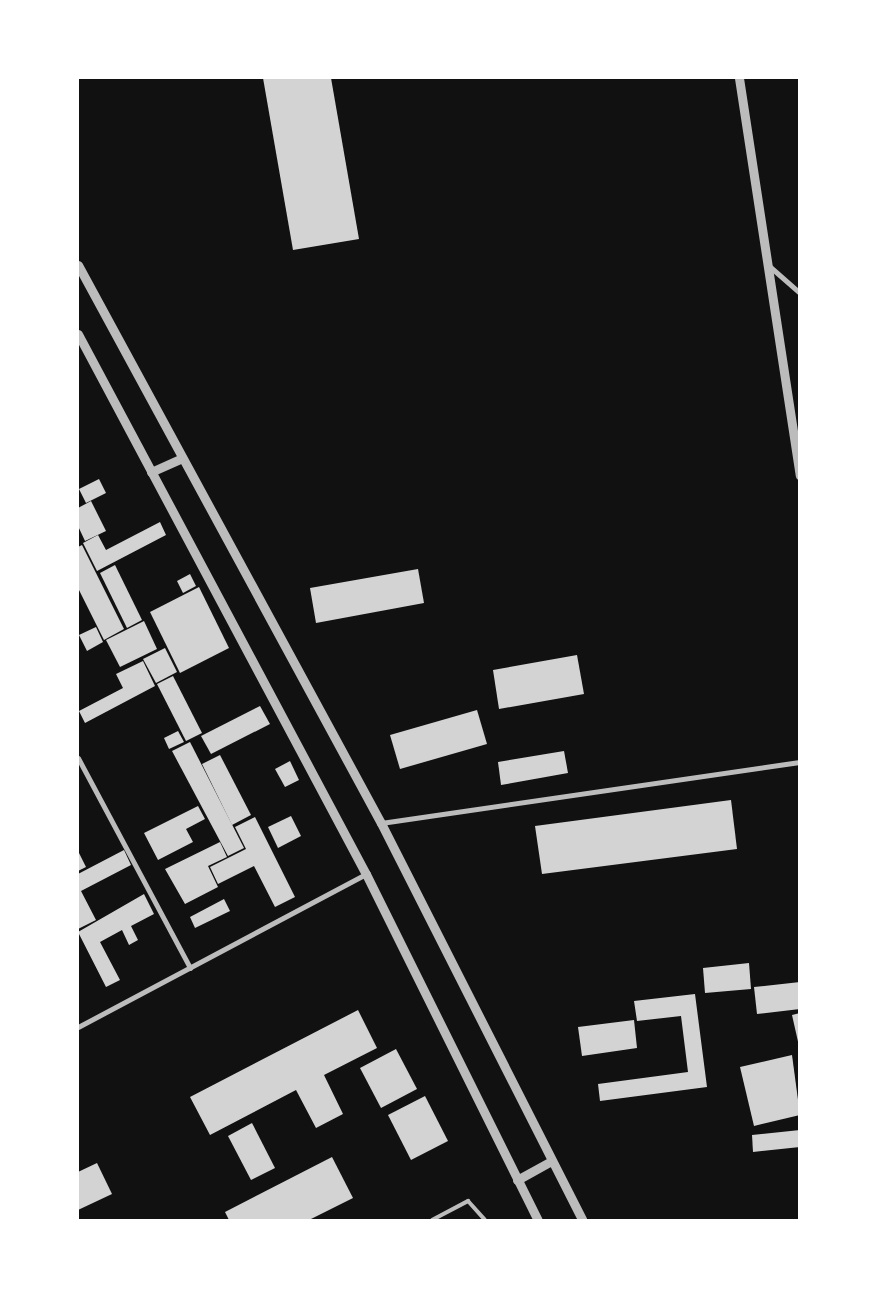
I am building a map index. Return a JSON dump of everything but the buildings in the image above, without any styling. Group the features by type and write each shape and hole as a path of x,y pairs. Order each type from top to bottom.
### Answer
{"street":[{"path":"739,78 800,475"},
{"path":"768,264 800,293"},
{"path":"78,265 381,823 582,1220"},
{"path":"78,334 366,874 538,1220"},
{"path":"151,472 182,458"},
{"path":"78,758 190,968"},
{"path":"381,823 800,762"},
{"path":"78,1027 366,874"},
{"path":"518,1180 551,1161"}],"lane":[{"path":"432,1220 468,1202 485,1220"}]}
